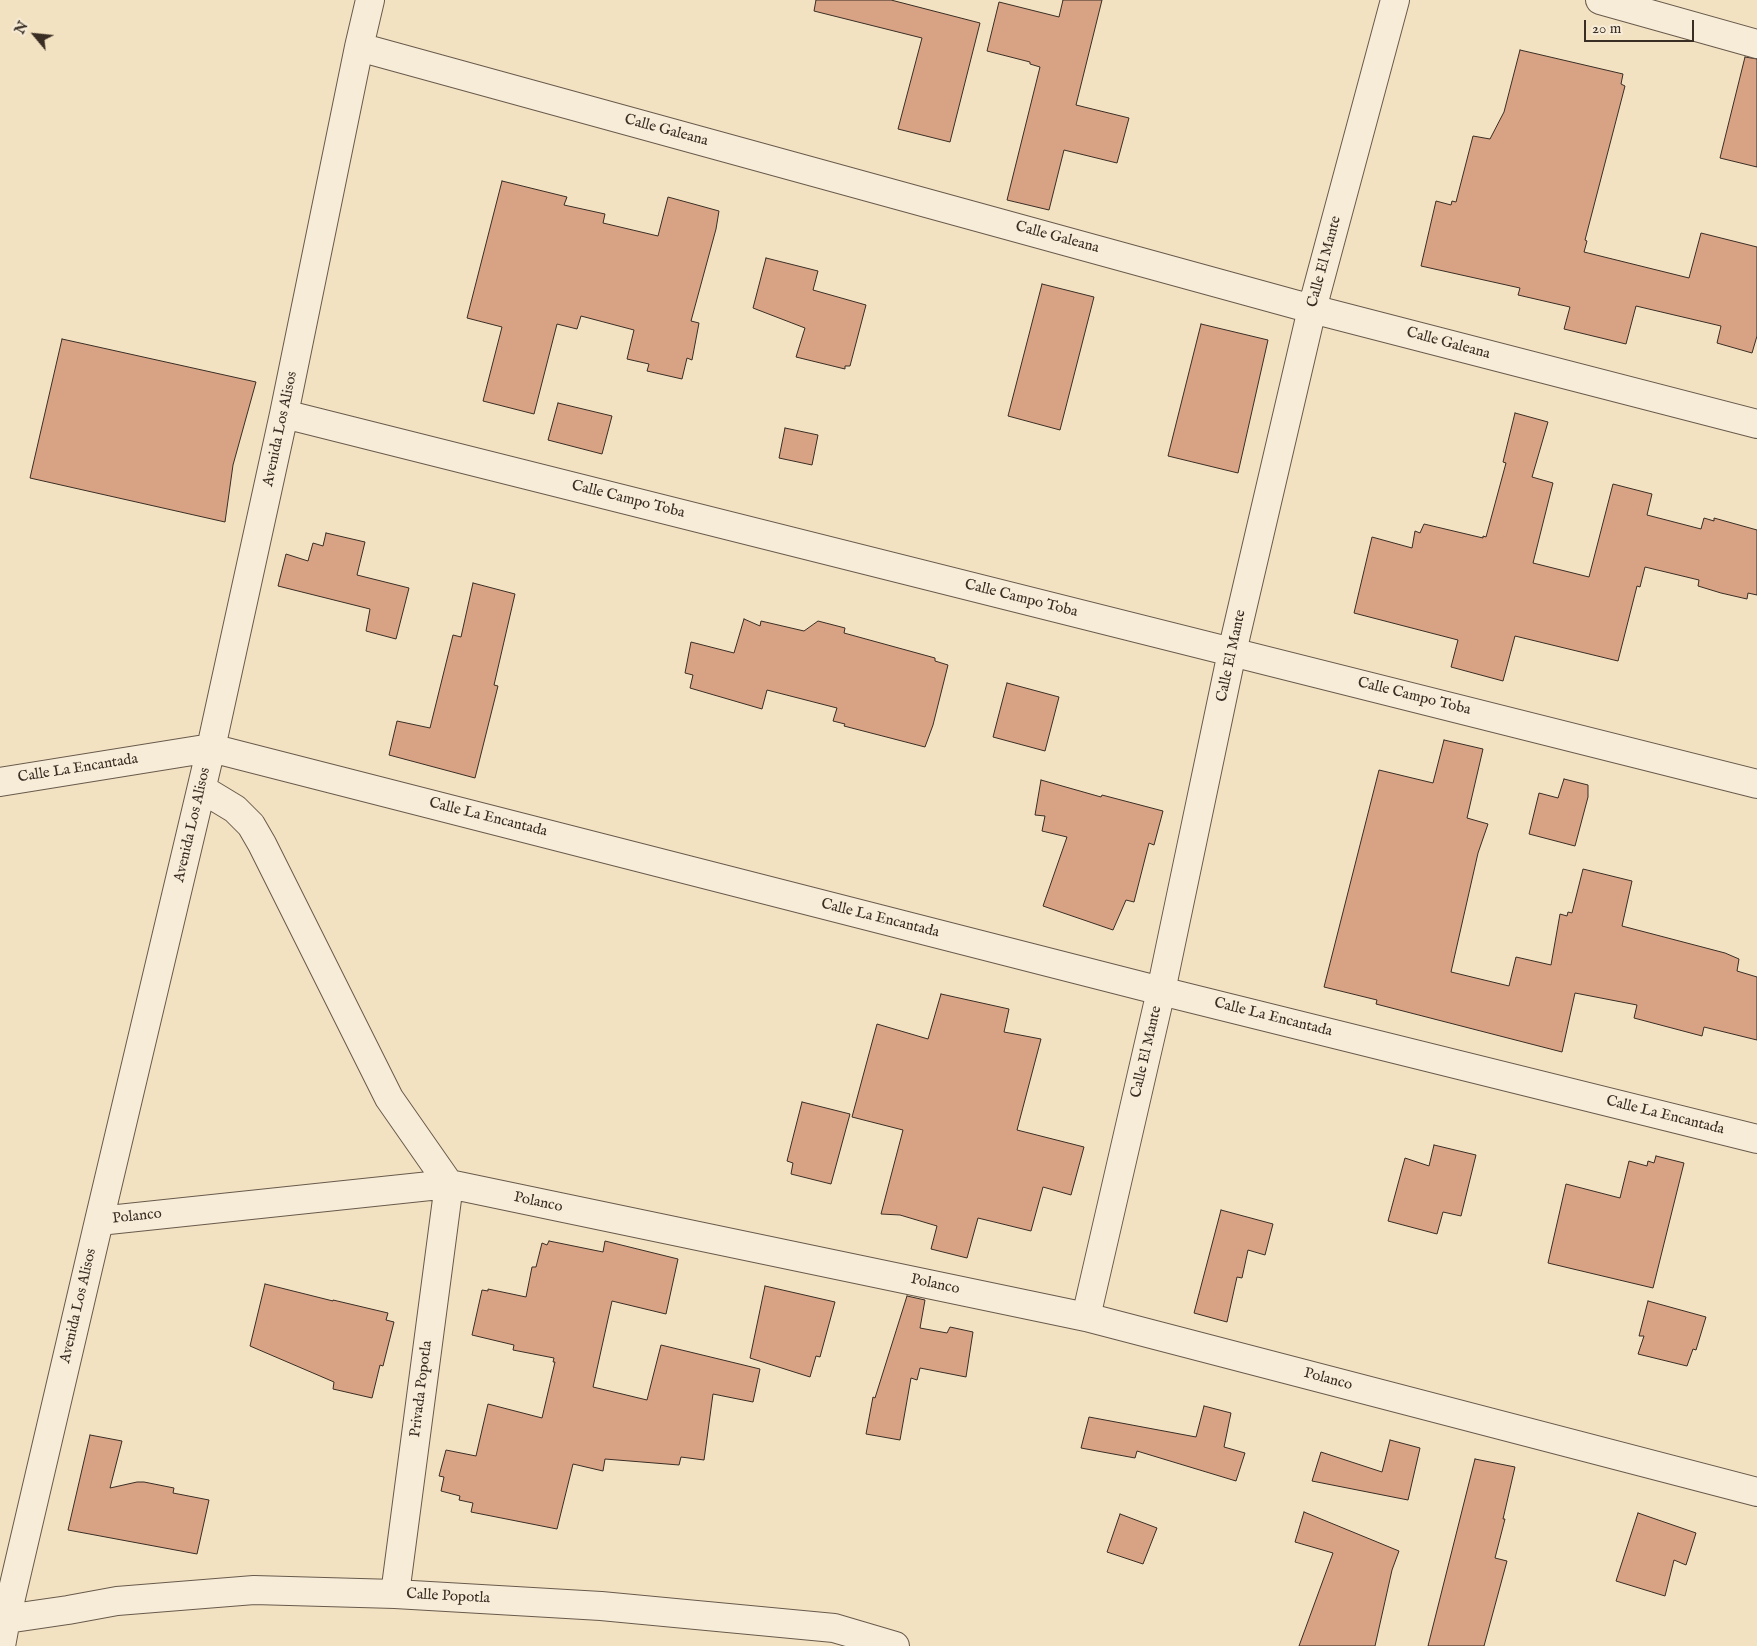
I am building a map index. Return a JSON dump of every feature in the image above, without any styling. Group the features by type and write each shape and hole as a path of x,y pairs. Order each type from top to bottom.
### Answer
{"street":[{"name":"Avenida Los Alisos","path":"1,1646 3,1620 212,748 284,414 358,46 370,0"},
{"name":"Calle El Mante","path":"1086,1317 1161,991 1232,652 1312,308 1395,0"},
{"path":"1600,0 1757,44"},
{"name":"Calle Galeana","path":"358,46 1312,308 1757,424"},
{"name":"Calle Campo Toba","path":"284,414 1757,784"},
{"name":"Calle La Encantada","path":"0,782 212,748 1161,991 1757,1139"},
{"path":"202,789 235,809 251,825 389,1098 449,1184"},
{"name":"Polanco","path":"99,1221 449,1184 1086,1317 1757,1492"},
{"name":"Privada Popotla","path":"395,1594 449,1184"},
{"name":"Calle Popotla","path":"3,1620 117,1601 254,1590 395,1594 601,1606 834,1628 895,1646"}],"building":[{"path":"816,0 891,0 980,23 950,142 898,129 922,38 814,11"},
{"path":"1063,0 1102,0 1076,105 1129,118 1117,163 1064,150 1049,210 1007,200 1040,67 1030,64 1030,62 987,51 999,2 1059,17"},
{"path":"1520,50 1623,74 1621,84 1625,86 1585,240 1587,241 1584,252 1689,278 1701,233 1757,247 1757,336 1752,353 1717,343 1721,326 1636,306 1626,344 1564,329 1570,307 1518,295 1520,288 1421,266 1436,201 1451,205 1452,201 1456,202 1473,136 1490,139 1504,112"},
{"path":"1745,57 1757,59 1757,167 1720,158"},
{"path":"502,181 567,197 564,205 605,214 603,223 658,236 668,197 719,211 716,229 691,321 699,323 692,360 687,358 682,379 647,371 649,364 627,359 634,330 581,316 577,329 557,324 534,414 483,401 502,327 467,318"},
{"path":"766,258 818,271 813,290 866,305 850,366 845,366 845,369 796,357 805,328 753,308"},
{"path":"1042,284 1094,297 1060,430 1008,416"},
{"path":"1201,324 1268,340 1238,473 1168,456"},
{"path":"62,339 256,382 233,465 225,522 30,478"},
{"path":"558,403 612,416 602,454 548,440"},
{"path":"1515,413 1548,422 1532,477 1553,483 1533,563 1589,577 1613,484 1652,494 1647,515 1701,529 1704,518 1714,521 1714,518 1757,530 1757,595 1748,593 1747,599 1721,593 1698,586 1699,580 1645,567 1640,587 1637,586 1618,661 1515,636 1503,681 1451,667 1458,640 1354,613 1372,537 1412,548 1415,531 1420,533 1424,524 1483,538 1483,536 1486,537 1506,463 1503,462"},
{"path":"785,428 818,435 812,465 779,458"},
{"path":"326,533 365,542 357,575 409,588 396,639 366,631 370,609 278,586 286,554 308,561 313,543 323,546"},
{"path":"473,583 515,594 494,685 498,686 475,778 389,755 397,721 430,728 453,635 461,637"},
{"path":"744,619 760,626 761,621 804,631 818,621 845,628 844,633 935,658 935,661 948,665 933,725 925,747 844,726 845,724 833,721 837,708 767,690 762,709 690,688 693,675 685,673 691,642 734,653"},
{"path":"1007,683 1059,697 1045,751 993,737"},
{"path":"1444,740 1483,749 1467,818 1488,824 1478,853 1451,972 1509,986 1516,957 1551,965 1560,914 1567,916 1568,912 1572,913 1583,869 1632,881 1622,926 1725,953 1739,959 1737,971 1757,977 1757,1040 1704,1027 1702,1036 1634,1018 1637,1005 1575,993 1562,1052 1376,1004 1377,1000 1324,987 1379,770 1433,783"},
{"path":"1564,779 1588,785 1588,797 1575,846 1529,834 1539,793 1558,798"},
{"path":"1041,780 1101,797 1102,795 1163,811 1154,845 1149,843 1134,902 1126,900 1113,930 1043,906 1067,837 1042,831 1045,816 1035,815"},
{"path":"941,994 1009,1009 1004,1032 1041,1039 1017,1130 1084,1147 1071,1195 1043,1187 1031,1231 978,1218 967,1258 931,1249 937,1226 900,1215 881,1214 903,1130 852,1117 877,1024 928,1039"},
{"path":"802,1102 850,1114 831,1184 791,1174 793,1163 787,1161"},
{"path":"1434,1145 1476,1155 1461,1216 1443,1212 1437,1234 1388,1221 1405,1158 1429,1166"},
{"path":"1656,1156 1684,1163 1653,1288 1548,1263 1566,1184 1620,1198 1629,1161 1647,1166 1648,1161 1654,1163"},
{"path":"1221,1210 1273,1224 1265,1255 1248,1250 1242,1278 1237,1277 1227,1322 1194,1313"},
{"path":"549,1241 603,1252 605,1241 678,1259 666,1314 612,1301 593,1387 647,1400 661,1345 760,1369 753,1402 713,1394 704,1460 681,1457 679,1465 605,1459 603,1471 573,1464 557,1529 471,1512 473,1503 459,1500 460,1496 441,1491 444,1477 439,1476 446,1450 476,1456 488,1404 542,1418 555,1362 553,1362 554,1358 513,1350 514,1345 472,1335 482,1290 488,1291 488,1289 526,1297 532,1267 536,1267 542,1243 547,1245"},
{"path":"265,1284 388,1313 386,1320 394,1322 383,1366 380,1365 372,1398 333,1389 334,1382 250,1346"},
{"path":"765,1286 835,1302 820,1357 816,1356 810,1377 750,1358"},
{"path":"907,1296 925,1300 920,1328 947,1333 950,1327 973,1332 966,1377 920,1368 917,1380 911,1378 900,1440 866,1434 873,1397 875,1398"},
{"path":"1648,1301 1706,1317 1696,1350 1693,1349 1687,1366 1638,1354 1644,1336 1639,1336"},
{"path":"1204,1406 1231,1413 1224,1447 1245,1453 1236,1481 1137,1451 1135,1458 1081,1448 1089,1417 1196,1437"},
{"path":"90,1435 122,1441 110,1488 144,1482 174,1488 173,1493 209,1500 197,1554 68,1530"},
{"path":"1390,1440 1420,1448 1408,1500 1312,1481 1321,1452 1382,1472"},
{"path":"1475,1459 1515,1467 1495,1558 1507,1561 1484,1646 1428,1646"},
{"path":"1304,1512 1399,1551 1392,1570 1375,1646 1299,1646 1333,1553 1295,1542"},
{"path":"1638,1513 1696,1533 1686,1565 1674,1560 1665,1596 1616,1581"},
{"path":"1120,1514 1157,1528 1143,1564 1107,1552"}]}
